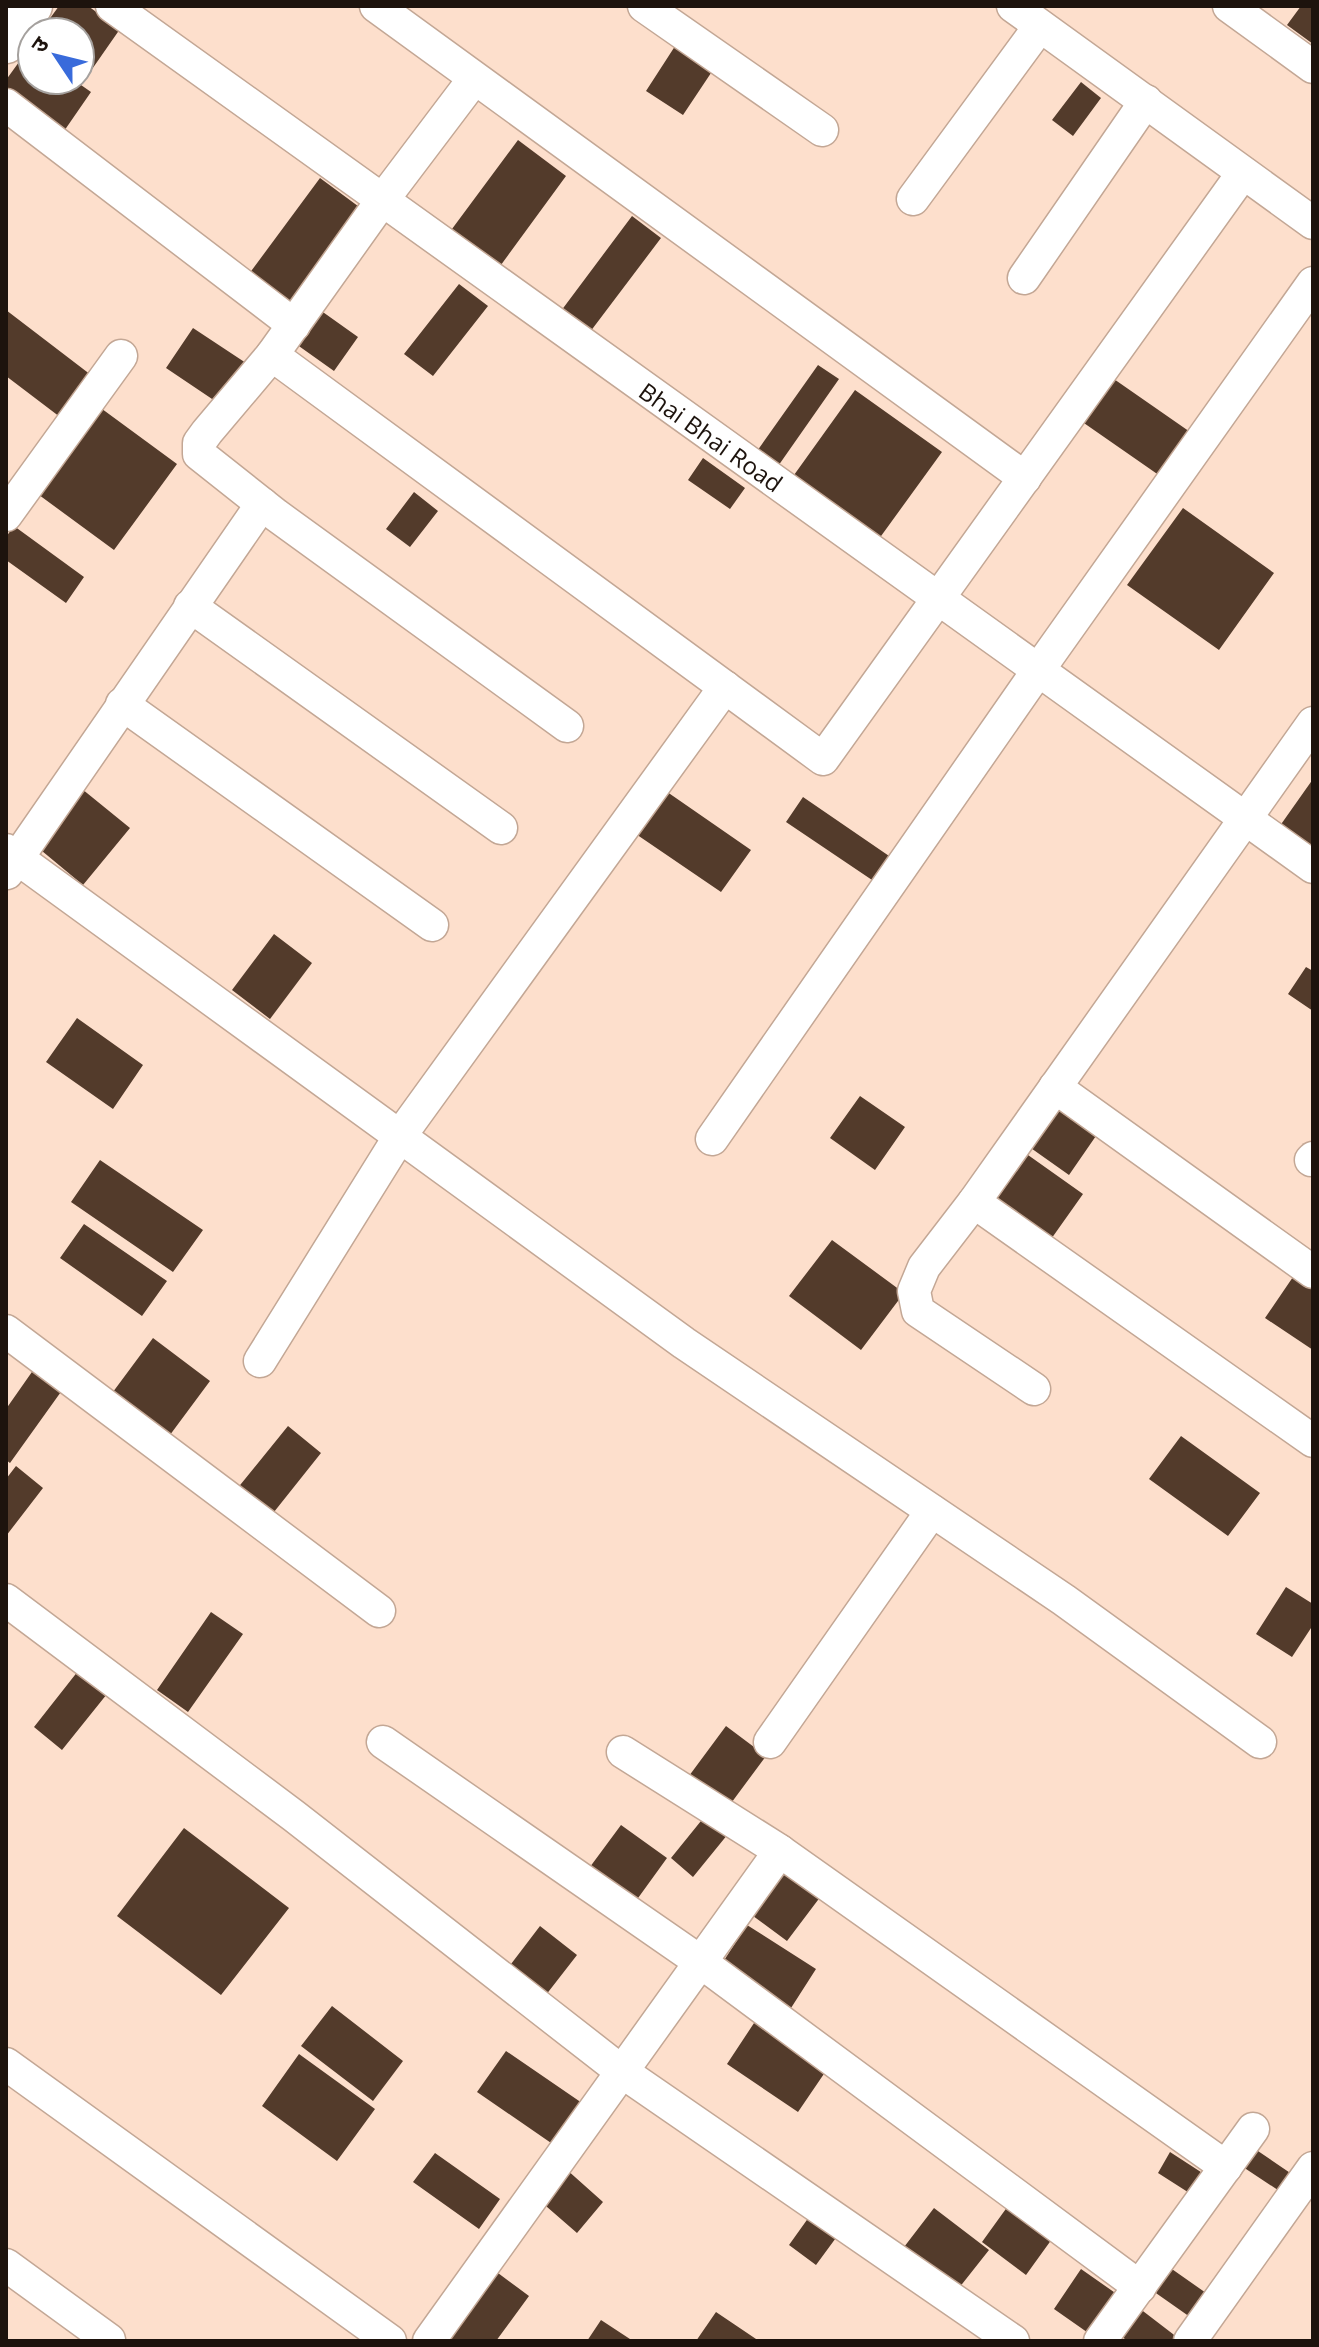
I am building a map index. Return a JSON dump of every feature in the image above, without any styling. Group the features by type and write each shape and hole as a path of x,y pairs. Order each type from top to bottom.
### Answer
{"street":[{"path":"6,43 32,6"},
{"name":"Bhai Bhai Road","path":"112,6 381,202 939,597 1313,867"},
{"path":"376,6 1025,478"},
{"path":"644,6 822,130"},
{"path":"1013,6 1313,223"},
{"path":"1229,6 1313,67"},
{"path":"913,199 1040,26"},
{"path":"474,79 381,202 272,355 199,443 199,454 262,504 567,726"},
{"path":"1024,278 1146,101"},
{"path":"6,105 294,325"},
{"path":"272,355 823,759 1243,173"},
{"path":"712,1139 1039,669 1313,283"},
{"path":"6,515 121,356"},
{"path":"262,504 10,861 400,1136 684,1343 1064,1600 1260,1742"},
{"path":"190,606 501,828"},
{"path":"260,1361 400,1136 725,687"},
{"path":"122,704 432,925"},
{"path":"1034,1389 918,1311 914,1291 924,1267 974,1202 1313,723"},
{"path":"1055,1087 1313,1272"},
{"path":"974,1202 1313,1441"},
{"path":"6,1331 379,1611"},
{"path":"770,1742 932,1511"},
{"path":"6,1600 294,1816 621,2071 1013,2341"},
{"path":"383,1742 702,1963 1140,2287"},
{"path":"623,1752 780,1851 1226,2167"},
{"path":"429,2341 780,1851"},
{"path":"6,2064 390,2341"},
{"path":"1100,2341 1253,2129"},
{"path":"1190,2341 1313,2168"},
{"path":"6,2265 109,2340"}],"building":[{"path":"59,6 88,6 120,29 96,63 96,16 52,16"},
{"path":"1301,6 1313,6 1313,44 1287,25"},
{"path":"679,40 717,64 683,115 646,91"},
{"path":"16,66 16,96 88,96 62,134 6,94 6,80"},
{"path":"1081,82 1101,98 1073,136 1052,120"},
{"path":"518,140 566,176 498,269 449,233"},
{"path":"320,178 366,212 294,308 249,274"},
{"path":"632,216 661,238 590,332 561,311"},
{"path":"459,284 488,306 433,376 404,354"},
{"path":"6,310 91,375 60,417 6,376"},
{"path":"320,310 358,337 334,371 296,344"},
{"path":"193,328 249,365 221,405 166,368"},
{"path":"818,365 839,379 776,469 755,454"},
{"path":"1111,377 1193,434 1163,478 1081,421"},
{"path":"855,390 942,452 876,543 789,482"},
{"path":"98,406 177,464 114,550 35,492"},
{"path":"703,458 745,488 730,509 688,480"},
{"path":"414,492 438,511 410,547 386,529"},
{"path":"1183,508 1274,573 1219,650 1127,585"},
{"path":"14,526 84,577 66,603 6,560 6,537"},
{"path":"1313,779 1313,855 1277,830"},
{"path":"660,787 751,850 721,892 630,830"},
{"path":"82,789 130,828 83,885 36,846"},
{"path":"803,797 892,858 875,882 786,822"},
{"path":"274,934 312,963 270,1019 232,990"},
{"path":"1306,967 1313,971 1313,1011 1288,994"},
{"path":"77,1018 143,1065 113,1109 46,1062"},
{"path":"860,1096 905,1127 875,1170 830,1138"},
{"path":"1057,1104 1098,1133 1069,1175 1028,1146"},
{"path":"1028,1155 1083,1194 1049,1242 994,1203"},
{"path":"100,1160 203,1230 173,1272 71,1202"},
{"path":"84,1224 167,1281 142,1316 60,1258"},
{"path":"832,1240 904,1293 861,1350 789,1296"},
{"path":"1295,1274 1313,1286 1313,1350 1265,1318"},
{"path":"153,1338 210,1381 164,1443 107,1400"},
{"path":"34,1369 63,1389 10,1463 6,1460 6,1409"},
{"path":"288,1426 321,1453 266,1522 232,1495"},
{"path":"1181,1436 1260,1493 1228,1536 1149,1479"},
{"path":"16,1466 43,1488 6,1536 6,1479"},
{"path":"1286,1587 1313,1604 1313,1625 1292,1657 1256,1634"},
{"path":"211,1612 243,1634 188,1712 157,1690"},
{"path":"82,1666 111,1689 62,1750 34,1727"},
{"path":"726,1726 766,1756 726,1810 686,1780"},
{"path":"705,1816 728,1834 693,1877 671,1858"},
{"path":"621,1825 667,1858 633,1905 587,1871"},
{"path":"184,1828 289,1908 221,1995 117,1916"},
{"path":"785,1863 824,1892 787,1941 749,1913"},
{"path":"747,1925 816,1969 791,2008 721,1965"},
{"path":"540,1926 577,1955 542,2000 505,1972"},
{"path":"332,2006 403,2061 373,2101 301,2046"},
{"path":"758,2017 830,2065 798,2112 727,2064"},
{"path":"506,2051 582,2103 554,2145 477,2092"},
{"path":"299,2054 375,2109 337,2161 262,2106"},
{"path":"1255,2149 1302,2181 1290,2198 1243,2167"},
{"path":"1170,2152 1207,2176 1194,2196 1158,2173"},
{"path":"435,2153 500,2199 479,2229 413,2182"},
{"path":"566,2169 603,2202 577,2233 539,2200"},
{"path":"1013,2199 1057,2232 1026,2275 982,2242"},
{"path":"934,2208 989,2250 955,2293 901,2251"},
{"path":"814,2210 841,2231 816,2265 789,2245"},
{"path":"1169,2267 1216,2300 1200,2324 1153,2291"},
{"path":"1081,2269 1121,2297 1094,2337 1054,2309"},
{"path":"494,2270 529,2296 496,2341 443,2341"},
{"path":"1139,2308 1182,2341 1128,2341 1119,2335"},
{"path":"716,2312 759,2341 696,2341"},
{"path":"601,2320 633,2341 587,2341"}]}
